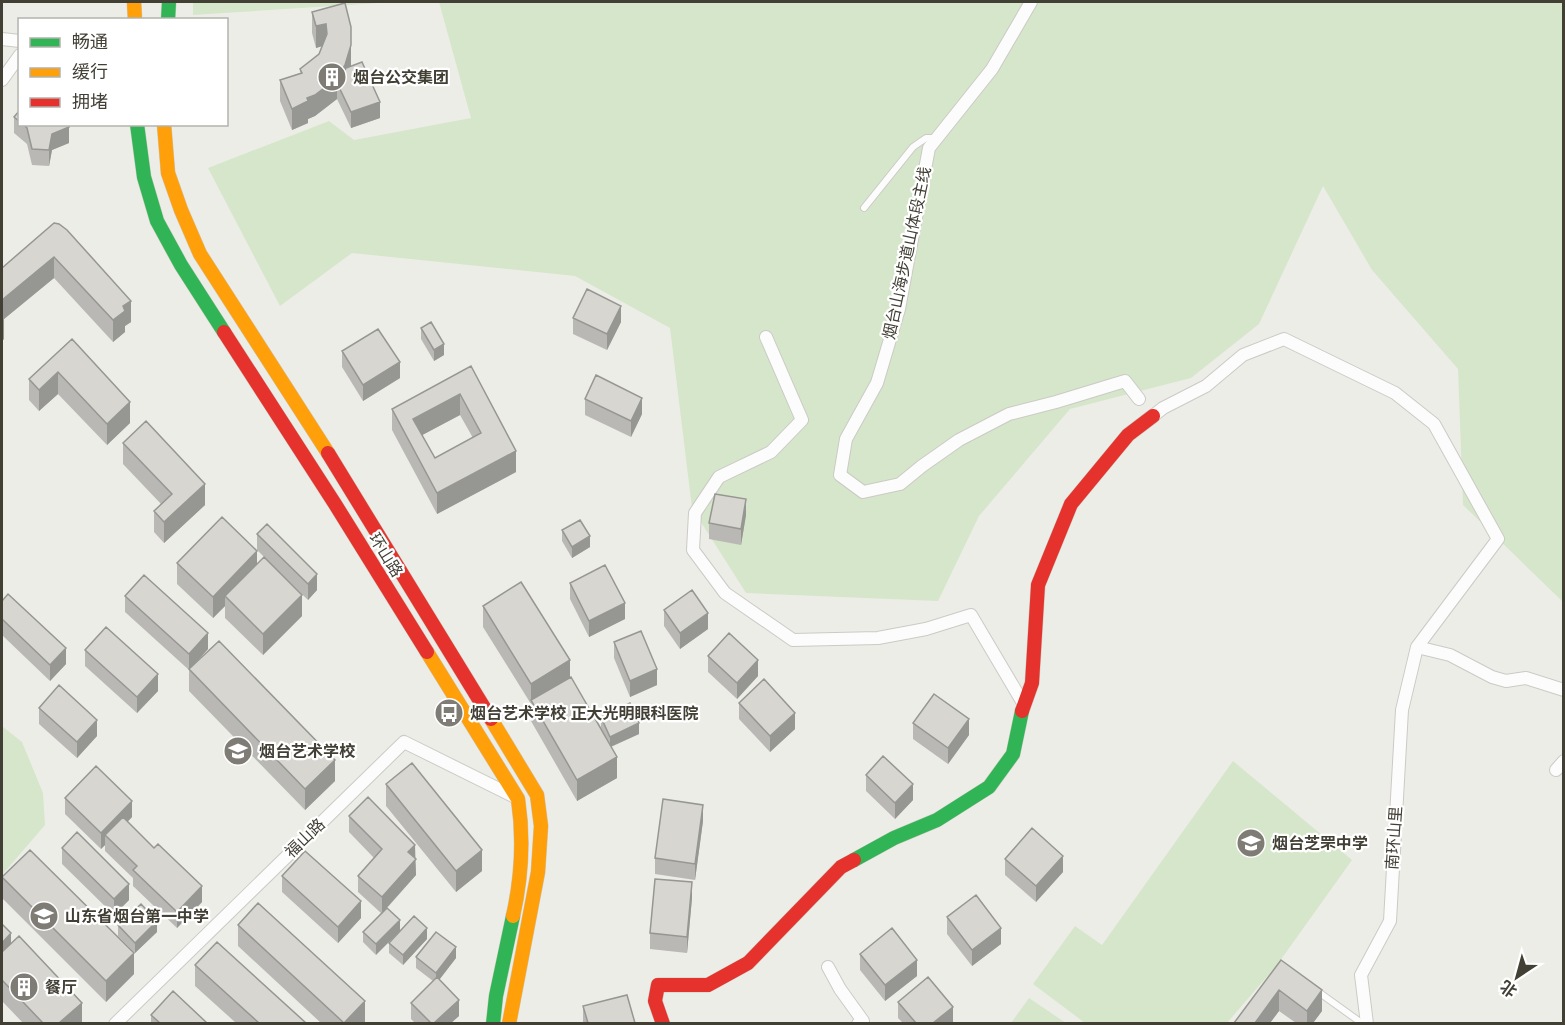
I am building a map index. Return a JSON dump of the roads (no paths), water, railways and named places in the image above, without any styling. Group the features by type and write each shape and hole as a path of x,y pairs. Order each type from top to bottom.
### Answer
{"main road":[{"path":"134,2 135,18"},
{"path":"168,18 169,2"},
{"name":"环山路","path":"137,126 144,177 157,221 181,265 335,504 518,799 522,816 524,861 493,1023"},
{"name":"环山路","path":"164,126 168,173 200,254 354,492 537,795 543,833 540,865 509,1023"},
{"path":"663,1023 655,1002 658,985 708,986 748,963 841,867 894,838 937,820 989,787 1013,754 1023,703 1032,683 1038,585 1071,504 1128,435 1153,416"}],"street":[{"name":"烟台山海步道山体段主线","path":"1031,2 992,69 928,148 896,320 877,383 846,439 840,475 863,492 900,484 922,465 959,440 1009,414 1125,381 1139,399"},
{"path":"2,39 18,41"},
{"path":"2,80 18,58"},
{"path":"766,337 802,420 771,452 719,477 695,513 693,550 725,593 793,640 878,638 926,629 971,615 1023,703"},
{"path":"1153,416 1163,408 1206,386 1243,355 1284,339 1395,393 1434,424 1498,539 1417,647 1450,655 1492,677 1506,681 1526,678 1563,690"},
{"name":"南环山里","path":"1365,1023 1361,975 1390,921 1402,710 1417,647"},
{"name":"福山路","path":"115,1023 404,742 518,799"},
{"path":"828,967 840,989 863,1021 858,1023"}],"lane":[{"path":"864,208 913,147 926,138 937,138"},
{"path":"1308,985 1365,1023"}],"place":[{"name":"烟台公交集团","path":"332,77"},
{"name":"烟台艺术学校 正大光明眼科医院","path":"449,713"},
{"name":"烟台艺术学校","path":"238,751"},
{"name":"烟台芝罘中学","path":"1251,843"},
{"name":"山东省烟台第一中学","path":"44,916"},
{"name":"餐厅","path":"24,987"}]}
